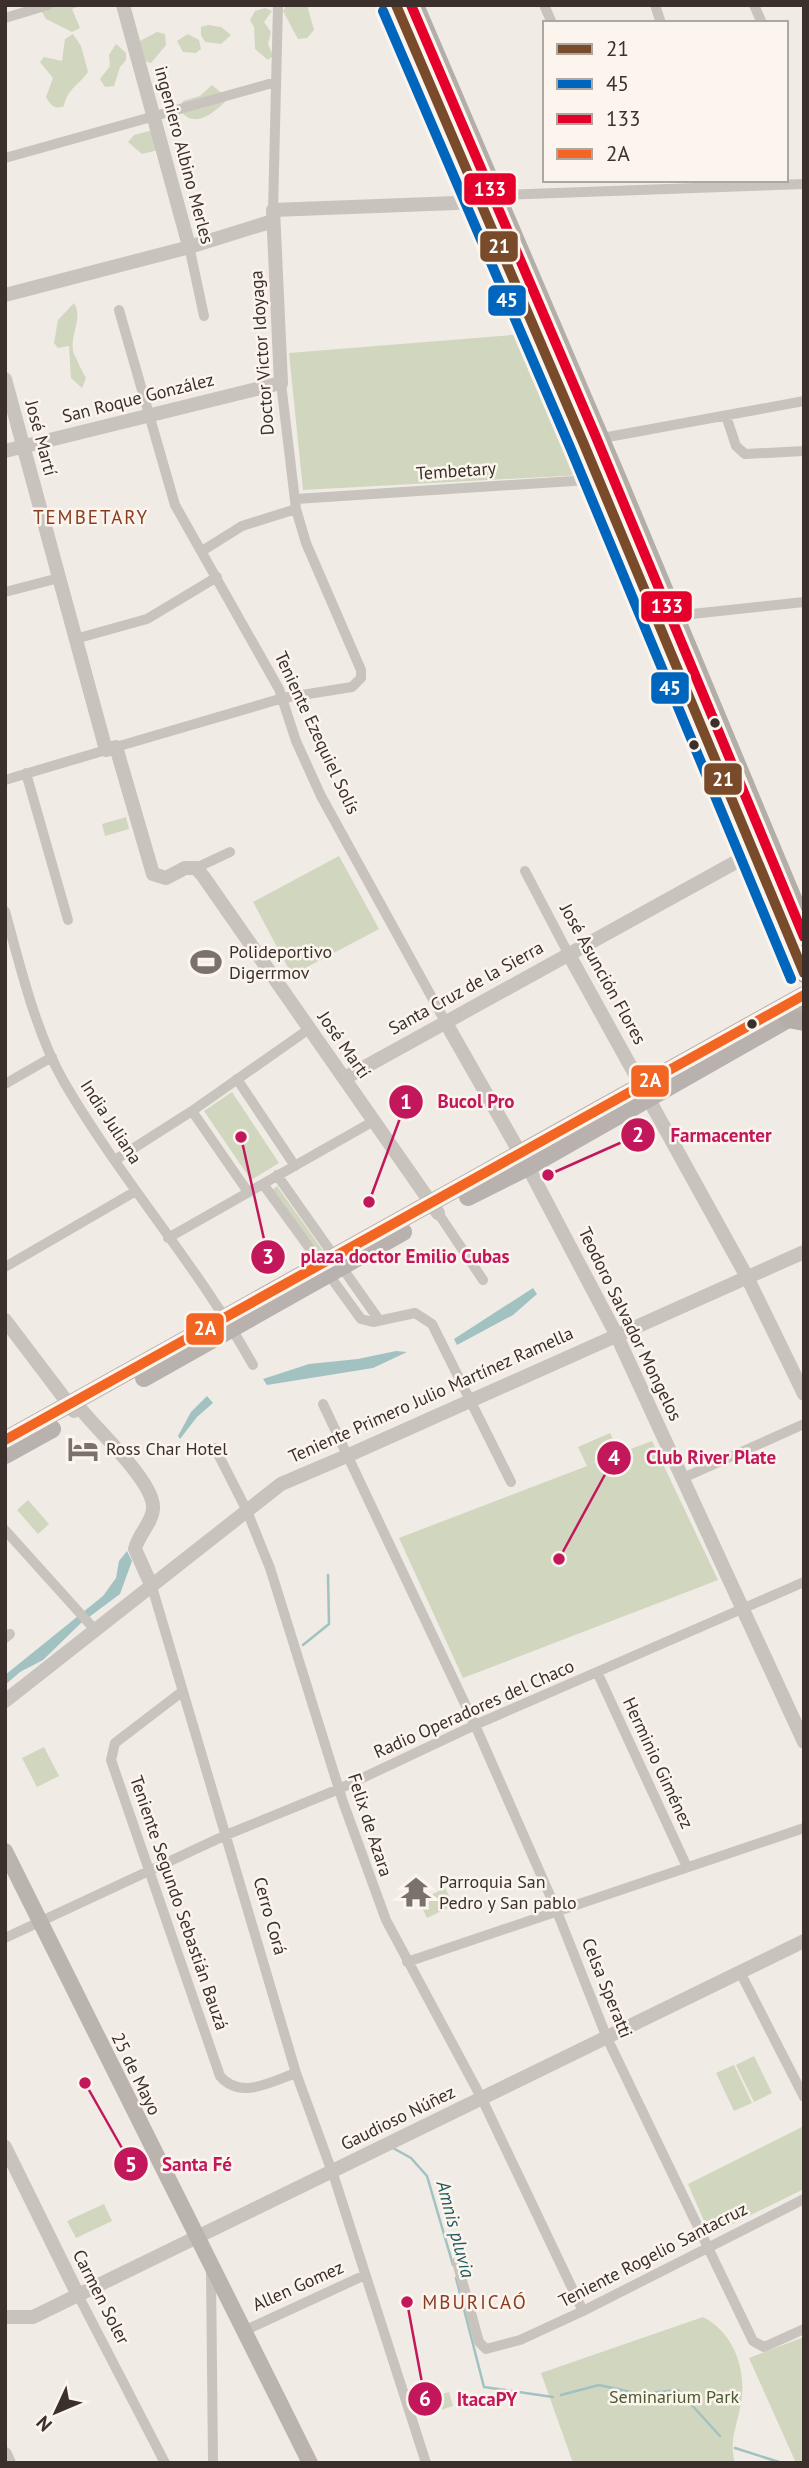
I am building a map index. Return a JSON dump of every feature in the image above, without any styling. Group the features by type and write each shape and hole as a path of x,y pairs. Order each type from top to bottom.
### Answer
{"highway":[{"path":"396,5 490,198"},
{"path":"415,5 490,198 592,440 618,478 804,925"},
{"path":"592,440 599,480 804,974"},
{"path":"695,710 713,705"}],"main road":[{"path":"5,1455 76,1408 646,1092 804,995"},
{"path":"646,1092 796,1020 804,1010"},
{"path":"5,1440 76,1408"},
{"name":"25 de Mayo","path":"5,1851 310,2463"}],"street":[{"path":"5,18 48,5"},
{"name":"ingeniero Albino Merles","path":"123,5 190,246 204,316"},
{"name":"Doctor Victor Idoyaga","path":"278,5 273,215 281,383 296,504 306,542 361,670 357,684 347,689 283,698"},
{"path":"544,5 551,21"},
{"path":"754,5 761,21"},
{"path":"5,158 276,82"},
{"path":"5,295 190,246 273,215 615,186 804,184"},
{"name":"Teniente Ezequiel Solís","path":"119,310 175,505 283,698 296,741 321,796 524,1161"},
{"name":"José Martí","path":"5,379 75,639 153,874 166,878 230,852"},
{"name":"San Roque González","path":"5,451 281,383"},
{"path":"592,440 804,401"},
{"path":"726,416 736,446 743,453 751,456 804,451"},
{"name":"Tembetary","path":"202,551 242,526 296,504 618,478"},
{"path":"75,639 147,619 217,577"},
{"path":"5,592 59,578"},
{"path":"656,618 804,602"},
{"path":"5,780 283,698"},
{"path":"26,773 68,920"},
{"name":"Santa Cruz de la Sierra","path":"345,1078 754,852"},
{"name":"José Martí","path":"196,868 345,1078 372,1122 435,1208 483,1280"},
{"name":"José Asunción Flores","path":"525,871 747,1278 804,1394"},
{"name":"India Juliana","path":"5,911 52,1057 115,1160 230,1323"},
{"path":"115,1160 192,1111 309,1029"},
{"path":"5,1084 52,1057"},
{"path":"237,1079 295,1166"},
{"path":"192,1111 248,1192"},
{"path":"169,1238 372,1122"},
{"name":"Teodoro Salvador Mongelos","path":"524,1161 616,1334 804,1742"},
{"path":"277,1175 365,1322 408,1313 420,1314 437,1330 511,1482"},
{"path":"263,1184 379,1320"},
{"path":"5,1267 136,1191"},
{"name":"Teniente Primero Julio Martínez Ramella","path":"5,1701 93,1626 152,1587 291,1477 349,1455 804,1252"},
{"path":"5,1320 76,1408"},
{"path":"230,1323 253,1365"},
{"name":"Celsa Speratti","path":"323,1404 475,1725 556,1909 607,2038 753,2341 764,2347 804,2329"},
{"name":"Cerro Corá","path":"76,1408 142,1481 153,1499 151,1517 135,1549 152,1587 296,2073 331,2171 426,2463"},
{"path":"683,1478 804,1424"},
{"name":"Felix de Azara","path":"215,1448 247,1511 271,1568 371,1886 407,1962 482,2099 583,2311"},
{"path":"5,1530 93,1626"},
{"name":"Radio Operadores del Chaco","path":"5,1938 226,1835 339,1789 475,1725 598,1674 804,1582"},
{"name":"Herminio Giménez","path":"598,1674 687,1867"},
{"name":"Teniente Segundo Sebastián Bauzá","path":"183,1691 115,1743 111,1751 122,1794 220,2076 229,2086 239,2088 254,2087 296,2073"},
{"path":"407,1962 556,1909 804,1828"},
{"name":"Gaudioso Núñez","path":"5,2318 33,2317 804,1941"},
{"path":"740,1972 804,2098"},
{"name":"Carmen Soler","path":"5,2147 165,2463"},
{"name":"Teniente Rogelio Santacruz","path":"457,2262 479,2342 486,2349 520,2340 583,2311 804,2199"},
{"path":"211,2267 213,2463"},
{"name":"Allen Gomez","path":"246,2330 365,2275"},
{"path":"5,2454 9,2463"}],"green space":[{"path":"81,5 72,9 80,28 72,32 46,19 39,7"},
{"path":"287,5 307,5 314,30 307,38 298,39 283,11"},
{"path":"265,8 272,11 264,22 271,32 268,44 273,56 268,60 255,49 254,27 250,20 255,11"},
{"path":"201,27 221,27 231,35 221,44 205,42"},
{"path":"157,32 165,34 166,45 151,63 144,61 138,42"},
{"path":"73,34 81,46 88,72 71,91 64,106 55,107 46,97 53,78 40,62 44,57 62,61 65,39"},
{"path":"188,34 199,40 201,49 196,53 183,52 177,41"},
{"path":"116,44 126,53 126,60 120,67 114,86 105,87 100,79 110,66 109,55"},
{"path":"212,85 224,95 225,102 214,111 197,119 185,115 179,109 183,101 200,96"},
{"path":"159,131 158,150 142,154 128,142 134,135"},
{"path":"74,303 77,322 73,348 86,378 82,388 71,378 69,346 58,348 54,343 58,320"},
{"path":"524,334 581,475 303,490 289,353"},
{"path":"126,817 129,829 105,836 102,824"},
{"path":"339,856 379,929 292,975 253,902"},
{"path":"232,1092 279,1163 251,1180 204,1111"},
{"path":"277,1186 326,1255 323,1258 272,1190"},
{"path":"610,1433 618,1451 590,1464 652,1441 718,1580 463,1678 399,1538 587,1466 578,1447"},
{"path":"28,1500 49,1524 38,1534 17,1510"},
{"path":"44,1747 59,1776 37,1787 22,1758"},
{"path":"445,1888 454,1905 427,1918 419,1901"},
{"path":"754,2056 772,2093 754,2102 736,2065"},
{"path":"734,2065 752,2103 734,2111 716,2073"},
{"path":"804,2126 804,2189 716,2232 708,2230 688,2184"},
{"path":"104,2204 112,2221 76,2238 67,2221"},
{"name":"Seminarium Park","path":"703,2317 724,2334 741,2369 742,2395 733,2442 735,2463 573,2463 541,2373"},
{"path":"804,2337 804,2463 796,2463 749,2358"},
{"path":"449,2392 453,2406 419,2417 414,2403"}],"water":[{"path":"533,1288 537,1294 513,1315 457,1345 454,1339"},
{"path":"396,1351 407,1352 373,1368 267,1385 263,1379 309,1364 358,1359"},
{"path":"207,1396 213,1403 197,1417 180,1439 178,1436 191,1412"},
{"path":"127,1551 132,1561 120,1594 81,1623 43,1660 20,1672 5,1685 5,1675 103,1596 116,1578 119,1561"}],"waterway":[{"path":"303,1645 329,1624 328,1575"},
{"name":"Amnis pluvia","path":"393,2148 411,2158 427,2176 453,2265"},
{"name":"Amnis pluvia","path":"456,2278 484,2387 553,2397"},
{"name":"Amnis pluvia","path":"561,2395 599,2385 640,2394 678,2390 720,2436"},
{"name":"Amnis pluvia","path":"735,2448 782,2463"}],"transit line":[{"name":"21","path":"396,5 583,442 804,973"},
{"name":"133","path":"411,5 596,437 804,937"},
{"name":"45","path":"383,11 570,447 791,979"},
{"name":"2A","path":"5,1440 804,995"}],"place":[{"name":"Polideportivo Digerrmov","path":"206,962"},
{"name":"plaza doctor Emilio Cubas","path":"241,1137"},
{"name":"Farmacenter","path":"548,1175"},
{"name":"Bucol Pro","path":"369,1202"},
{"name":"Ross Char Hotel","path":"83,1449"},
{"name":"Club River Plate","path":"559,1559"},
{"name":"Parroquia San Pedro y San pablo","path":"416,1892"},
{"name":"Santa Fé","path":"85,2083"},
{"name":"ItacaPY","path":"407,2302"}],"district":[{"name":"TEMBETARY","path":"91,517"},
{"name":"MBURICAÓ","path":"475,2302"}]}
